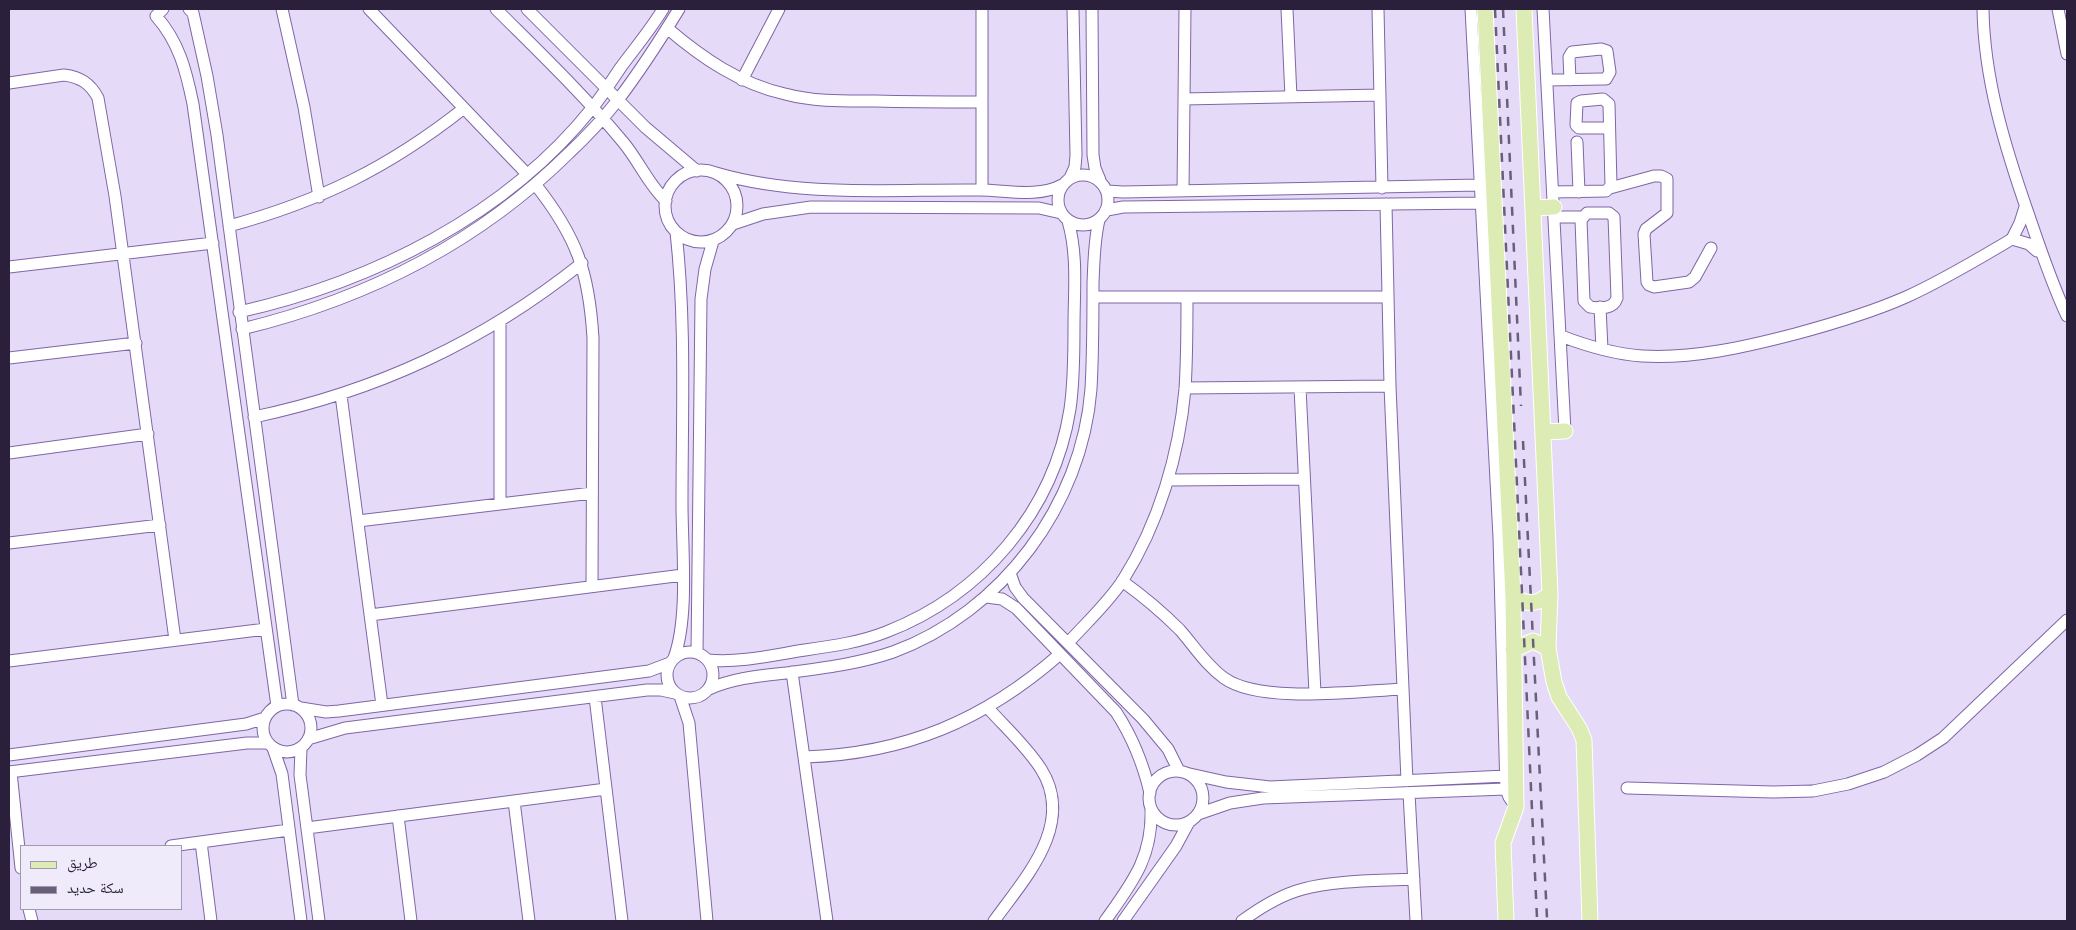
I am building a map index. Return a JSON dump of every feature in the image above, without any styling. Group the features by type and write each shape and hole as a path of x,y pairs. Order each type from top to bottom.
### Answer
{"main road":[{"path":"1485,9 1513,597 1516,807 1503,843 1506,921"},
{"path":"1524,9 1544,432 1550,592 1548,648 1559,697 1580,728 1584,740 1590,921"},
{"path":"1533,208 1554,212"},
{"path":"1544,432 1565,431"},
{"path":"1513,597 1530,603 1542,600 1550,592"},
{"path":"1513,650 1533,641 1548,648"}],"street":[{"path":"282,9 304,107 318,197"},
{"path":"369,9 526,174"},
{"path":"496,9 593,107 631,153 649,182 666,201"},
{"path":"527,9 606,89 662,142 697,171"},
{"path":"242,329 314,309 350,296 393,277 440,252 478,228 536,184 602,118 618,100 679,9"},
{"path":"742,80 779,9"},
{"path":"982,9 982,190"},
{"path":"301,921 281,767 264,736 263,726 265,718 277,706 285,704 326,712 649,671 672,661 685,652 697,653 708,660 729,661 832,647 885,633 927,614 958,594 979,576 1016,536 1032,513 1056,463 1070,410 1073,382 1074,252 1058,199 1075,167 1074,9"},
{"path":"20,858 10,772 247,743 271,746 282,752 292,752 304,744 345,728 654,690 693,698 699,697 709,690 734,680 842,666 894,651 942,628 986,596 1010,573 1034,544 1056,509 1065,491 1085,431 1091,389 1095,240 1108,204 1107,191 1095,168 1093,154 1092,9"},
{"path":"1183,191 1185,9"},
{"path":"1287,9 1291,96"},
{"path":"1378,9 1382,188"},
{"path":"1471,9 1498,537 1506,789 1508,797 1516,807"},
{"path":"1543,9 1565,431"},
{"path":"1983,9 1983,32 1997,115 2008,156 2050,279 2067,316"},
{"path":"2058,9 2067,54"},
{"path":"191,11 207,76 217,134 239,312 297,707 310,722 311,731 304,744 300,775 319,921"},
{"path":"239,312 308,295 375,270 446,232 491,202 526,174 555,147 593,107 659,11"},
{"path":"160,12 178,47 186,68 193,104 277,706"},
{"path":"667,28 704,58 742,80 784,94 819,100 982,102"},
{"path":"9,84 64,75 82,80 94,91 100,106 124,254 175,640"},
{"path":"1547,80 1570,80"},
{"path":"1184,99 1380,95"},
{"path":"229,226 275,213 318,197 389,162 433,132 462,108"},
{"path":"1609,128 1610,188"},
{"path":"1577,142 1579,192"},
{"path":"716,174 727,181 736,198 737,212 732,224 724,234 712,241 693,242 676,232 668,221 666,201 670,189 679,178 697,171 716,174 748,182 789,189 1043,192 1085,174 1100,180"},
{"path":"1553,192 1606,191 1610,188 1654,176 1661,176 1667,179 1667,214 1646,229 1644,234 1647,282 1654,287 1689,282 1695,277 1711,248"},
{"path":"536,184 566,228 582,264 590,300 593,338 592,586"},
{"path":"1107,191 1480,185"},
{"path":"1431,186 1432,204"},
{"path":"882,190 882,208"},
{"path":"732,224 763,214 795,209 1044,208 1078,225 1090,225 1103,215 1123,207 1481,203"},
{"path":"1386,204 1390,386 1407,781"},
{"path":"1561,336 1602,349 1626,354 1656,356 1722,351 1766,342 1837,323 1906,297 2012,239 2020,223 2025,206"},
{"path":"1554,212 1582,218"},
{"path":"1606,212 1611,214 1615,220 1617,300 1610,306 1590,307 1584,301 1582,218 1587,213 1606,212"},
{"path":"676,232 682,308 683,575 682,624 679,642 668,669 668,682 677,694 689,723 707,921"},
{"path":"2012,239 2030,244 2037,251 2041,251"},
{"path":"697,653 701,299 704,269 712,241"},
{"path":"9,267 213,243"},
{"path":"254,417 341,395 385,379 428,360 500,322 555,285 582,264"},
{"path":"1093,297 1388,297"},
{"path":"1068,643 1122,581 1153,523 1168,480 1180,427 1185,388 1187,297"},
{"path":"1600,307 1602,349"},
{"path":"500,322 500,504"},
{"path":"9,358 136,343"},
{"path":"1185,388 1390,386"},
{"path":"1300,388 1315,693"},
{"path":"341,395 382,706"},
{"path":"9,453 148,434"},
{"path":"1168,480 1304,479"},
{"path":"358,521 592,493"},
{"path":"9,543 160,525"},
{"path":"1010,573 1019,593 1161,739 1184,773 1197,780 1201,788 1202,806 1123,921"},
{"path":"370,615 683,575"},
{"path":"1122,581 1166,617 1222,677 1247,689 1266,692 1315,693 1403,689"},
{"path":"986,596 994,596 1010,602 1116,712 1138,750 1150,793 1151,825 1149,843 1144,861 1135,878 1105,921"},
{"path":"1627,788 1773,792 1813,791 1848,784 1884,772 1917,755 1943,738 2067,620"},
{"path":"9,661 266,629"},
{"path":"804,757 838,756 877,750 916,740 953,726 988,708 1032,679 1060,654"},
{"path":"708,660 713,671 709,690"},
{"path":"792,672 828,921"},
{"path":"595,697 622,921"},
{"path":"988,708 1040,768 1048,782 1052,797 1053,813 1051,829 1046,844 994,921"},
{"path":"9,755 246,724 265,718"},
{"path":"1150,793 1157,779 1164,774 1184,773 1226,782 1270,787 1506,776"},
{"path":"307,828 606,789"},
{"path":"1150,806 1159,819 1166,823 1182,824 1230,803 1263,798 1506,789"},
{"path":"1409,793 1416,921"},
{"path":"514,801 529,921"},
{"path":"398,816 411,921"},
{"path":"179,845 289,830"},
{"path":"201,842 211,921"},
{"path":"1242,921 1260,908 1281,897 1304,889 1328,884 1414,879"}],"railway":[{"path":"1495,9 1537,918"},
{"path":"1503,9 1521,406"},
{"path":"1523,441 1547,918"}]}
